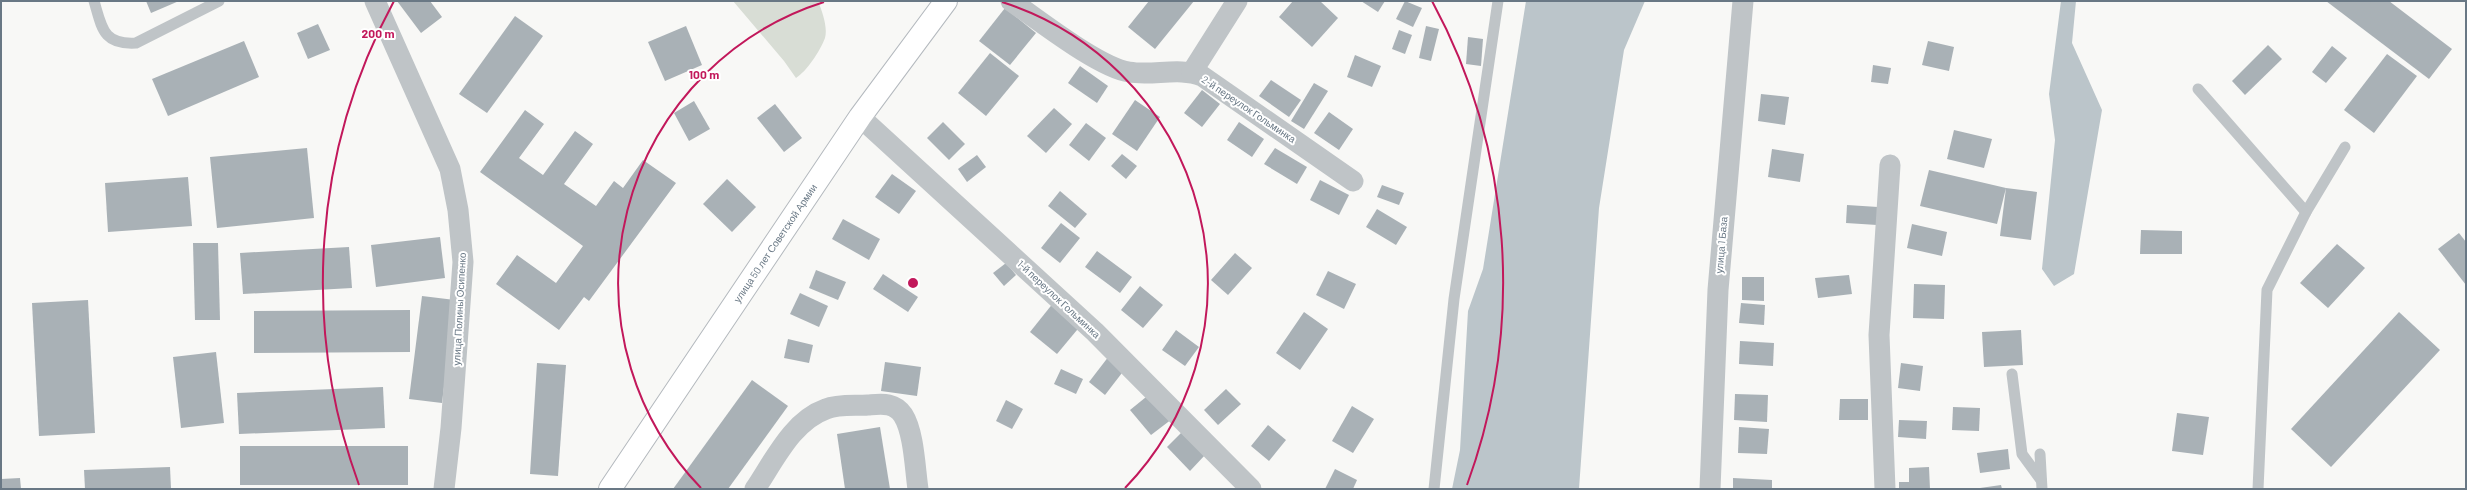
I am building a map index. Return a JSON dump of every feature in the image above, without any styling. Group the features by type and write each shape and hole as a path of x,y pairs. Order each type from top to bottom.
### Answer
{"main road":[{"name":"улица 50 лет Советской Армии","path":"610,489 632,453 860,117 946,1"}],"street":[{"name":"улица Полины Осипенко","path":"375,1 450,169 458,210 463,262 451,428 444,489"},
{"name":"2-й переулок Гольминка","path":"1011,1 1103,63 1128,72 1150,74 1192,72 1202,76 1353,180"},
{"path":"1192,72 1237,1"},
{"name":"улица 1 База","path":"1710,489 1718,290 1743,1"},
{"name":"1-й переулок Гольминка","path":"860,117 1095,332 1252,489"},
{"path":"1885,489 1879,335 1890,165"},
{"path":"755,489 798,427 811,415 827,408 885,403 895,407 902,414 908,424 918,489"}],"lane":[{"path":"94,1 103,28 109,38 124,44 136,43 219,1"},
{"path":"1434,489 1454,299 1498,1"},
{"path":"2198,88 2306,212"},
{"path":"2258,489 2267,290 2306,212 2345,147"},
{"path":"2012,374 2022,454 2042,484"},
{"path":"2040,454 2042,484"}],"shaded area":[{"path":"733,1 818,1 823,14 826,34 820,49 800,75 796,78 784,61"},
{"path":"1526,1 1645,1 1624,50 1599,208 1579,489 1452,489 1460,450 1468,311 1483,269"},
{"path":"2061,1 2076,1 2072,43 2102,110 2074,274 2054,286 2042,269 2055,140 2049,94"}],"building":[{"path":"146,1 179,1 151,13"},
{"path":"397,1 430,1 442,17 421,33"},
{"path":"1149,1 1194,1 1155,49 1128,27"},
{"path":"1293,1 1320,1 1338,18 1312,47 1279,17"},
{"path":"1361,1 1385,1 1378,12"},
{"path":"1405,1 1422,8 1413,27 1396,19"},
{"path":"2326,1 2389,1 2452,49 2429,79"},
{"path":"1005,8 1036,33 1010,65 979,41"},
{"path":"515,16 543,36 487,113 459,94"},
{"path":"318,24 330,50 308,59 297,33"},
{"path":"686,26 702,65 665,81 648,42"},
{"path":"1426,26 1439,29 1431,61 1419,58"},
{"path":"1399,30 1412,35 1405,54 1392,49"},
{"path":"1468,37 1483,39 1481,66 1466,64"},
{"path":"244,41 259,77 168,116 152,79"},
{"path":"1928,41 1954,47 1949,71 1922,65"},
{"path":"2268,45 2282,59 2245,95 2232,81"},
{"path":"2332,46 2347,58 2326,83 2312,72"},
{"path":"990,53 1019,76 986,116 958,93"},
{"path":"2387,54 2417,76 2374,133 2344,110"},
{"path":"1355,55 1381,66 1372,87 1347,77"},
{"path":"1873,65 1891,68 1888,84 1871,82"},
{"path":"1080,66 1108,86 1097,103 1068,83"},
{"path":"1271,80 1301,100 1289,117 1259,96"},
{"path":"1314,83 1328,91 1304,129 1291,121"},
{"path":"1202,90 1220,104 1202,127 1184,113"},
{"path":"1761,94 1789,97 1785,125 1758,121"},
{"path":"1135,100 1160,117 1137,151 1112,134"},
{"path":"694,101 710,129 689,141 674,113"},
{"path":"775,104 802,138 784,152 757,118"},
{"path":"1054,108 1072,124 1046,153 1027,136"},
{"path":"525,110 544,124 519,158 543,175 575,131 593,144 564,184 596,206 614,181 623,188 643,160 676,183 589,301 584,297 559,330 496,284 517,255 556,283 583,246 480,172"},
{"path":"1329,112 1353,129 1339,150 1314,133"},
{"path":"943,122 965,144 949,160 927,138"},
{"path":"1239,122 1264,139 1252,157 1227,140"},
{"path":"1086,123 1106,138 1089,161 1069,145"},
{"path":"1954,130 1992,139 1984,168 1947,159"},
{"path":"307,148 314,218 217,228 210,157"},
{"path":"1275,148 1307,167 1297,184 1264,164"},
{"path":"1772,149 1804,154 1800,182 1768,177"},
{"path":"1122,154 1137,166 1126,179 1111,166"},
{"path":"977,155 986,167 967,182 958,169"},
{"path":"1929,170 2006,188 1997,224 1920,206"},
{"path":"892,174 916,191 899,214 875,197"},
{"path":"188,177 192,226 108,232 105,183"},
{"path":"727,179 756,207 732,232 703,204"},
{"path":"1320,180 1349,195 1339,215 1310,200"},
{"path":"1382,185 1404,193 1399,205 1377,197"},
{"path":"2006,188 2037,192 2031,240 2000,236"},
{"path":"1060,191 1087,214 1075,228 1048,206"},
{"path":"1847,205 1878,207 1877,225 1846,223"},
{"path":"1377,209 1407,227 1396,245 1366,227"},
{"path":"843,219 880,239 869,260 832,239"},
{"path":"1061,223 1080,238 1060,263 1041,248"},
{"path":"1912,224 1947,232 1942,256 1907,248"},
{"path":"2141,230 2182,231 2182,254 2140,254"},
{"path":"2459,233 2466,242 2466,285 2438,249"},
{"path":"440,237 445,278 376,287 371,245"},
{"path":"193,243 218,243 220,320 195,320"},
{"path":"2337,244 2365,268 2328,308 2300,283"},
{"path":"349,247 352,288 243,294 240,253"},
{"path":"1097,251 1132,277 1120,293 1085,267"},
{"path":"1235,253 1252,268 1228,295 1211,280"},
{"path":"1006,263 1016,275 1004,286 993,273"},
{"path":"816,270 846,282 838,300 809,288"},
{"path":"1328,271 1356,284 1344,309 1316,295"},
{"path":"883,274 918,297 908,312 873,289"},
{"path":"1849,275 1852,294 1818,298 1815,278"},
{"path":"1742,277 1764,277 1764,301 1742,300"},
{"path":"1914,284 1945,285 1944,319 1913,318"},
{"path":"1140,286 1163,305 1143,328 1121,310"},
{"path":"800,293 828,306 819,327 790,314"},
{"path":"422,296 455,300 442,403 409,399"},
{"path":"88,300 95,433 39,436 32,303"},
{"path":"1054,302 1082,324 1057,354 1030,332"},
{"path":"1741,303 1765,305 1764,325 1739,323"},
{"path":"410,310 410,352 254,353 254,311"},
{"path":"1304,312 1328,329 1300,370 1276,353"},
{"path":"2399,312 2440,350 2331,467 2291,429"},
{"path":"1176,330 1199,347 1185,366 1162,350"},
{"path":"2021,330 2023,365 1984,367 1982,332"},
{"path":"788,339 813,345 809,363 784,358"},
{"path":"1740,341 1774,343 1773,366 1739,364"},
{"path":"216,352 224,423 181,428 173,357"},
{"path":"1109,356 1125,369 1105,395 1089,382"},
{"path":"885,362 921,367 917,396 881,391"},
{"path":"537,363 566,365 558,476 530,474"},
{"path":"1901,363 1923,366 1920,391 1898,388"},
{"path":"1061,369 1083,379 1076,394 1054,384"},
{"path":"752,380 788,406 728,489 673,489"},
{"path":"383,387 385,428 239,434 237,393"},
{"path":"1226,389 1241,404 1218,425 1204,410"},
{"path":"1151,393 1172,419 1151,435 1130,410"},
{"path":"1735,394 1768,395 1767,422 1734,420"},
{"path":"1840,399 1868,399 1868,420 1839,420"},
{"path":"1006,400 1023,409 1012,429 996,421"},
{"path":"1352,406 1374,419 1353,453 1332,441"},
{"path":"1953,407 1980,408 1979,431 1952,430"},
{"path":"2177,413 2209,417 2203,455 2172,451"},
{"path":"1899,420 1927,421 1926,439 1898,437"},
{"path":"1268,425 1286,440 1269,461 1251,446"},
{"path":"880,427 890,489 845,489 837,434"},
{"path":"1739,427 1769,429 1767,454 1738,453"},
{"path":"1182,432 1205,455 1190,471 1167,447"},
{"path":"240,446 408,446 408,485 240,485"},
{"path":"2008,449 2010,469 1980,473 1977,453"},
{"path":"170,467 171,489 85,489 84,470"},
{"path":"1929,467 1930,489 1899,489 1899,482 1909,482 1909,468"},
{"path":"1335,469 1357,480 1353,489 1325,489"},
{"path":"20,478 21,489 1,489 1,479"},
{"path":"1733,478 1772,480 1772,489 1733,489"},
{"path":"2001,485 2002,489 1980,489 1980,488"}]}
